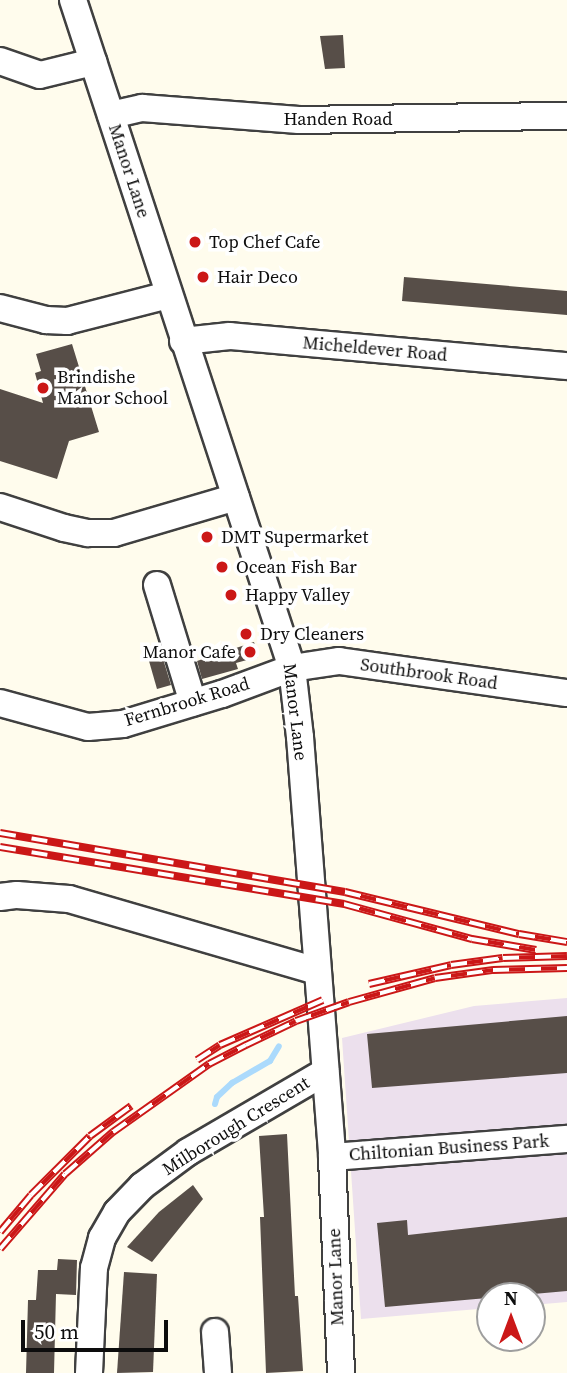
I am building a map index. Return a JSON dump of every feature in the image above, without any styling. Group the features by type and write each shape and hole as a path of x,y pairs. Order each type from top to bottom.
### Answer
{"street":[{"name":"Manor Lane","path":"72,0 292,668 300,737 332,1157 341,1373"},
{"path":"0,61 40,75 93,62"},
{"name":"Handen Road","path":"111,115 142,108 299,120 567,116"},
{"path":"0,308 46,320 67,321 168,295"},
{"name":"Micheldever Road","path":"183,341 230,337 567,366"},
{"path":"0,507 64,528 88,533 114,533 236,497"},
{"path":"156,585 192,703"},
{"name":"Southbrook Road","path":"292,668 338,661 567,693"},
{"name":"Fernbrook Road","path":"0,703 88,727 123,724 292,668"},
{"path":"0,897 17,895 69,900 317,971"},
{"name":"Milborough Crescent","path":"89,1373 94,1268 102,1238 117,1212 142,1186 188,1152 325,1072"},
{"name":"Chiltonian Business Park","path":"332,1157 567,1139"},
{"path":"215,1332 218,1373"}],"shaded area":[{"path":"567,998 567,1302 546,1304 546,1282 476,1282 476,1309 361,1319 342,1038 474,1006"}],"building":[{"path":"343,35 345,68 325,69 320,36"},
{"path":"404,277 567,291 567,315 402,301"},
{"path":"72,344 99,432 69,441 57,479 0,461 0,389 43,403 35,373 41,371 36,354"},
{"path":"254,642 258,657 236,663 238,669 202,679 197,661"},
{"path":"160,649 171,685 157,689 147,654"},
{"path":"567,1016 567,1073 372,1088 367,1034"},
{"path":"287,1134 295,1296 298,1296 303,1371 266,1373 260,1217 264,1217 259,1136"},
{"path":"193,1185 203,1199 152,1262 127,1247 159,1212"},
{"path":"567,1217 567,1291 546,1293 546,1282 476,1282 476,1299 385,1307 377,1223 407,1220 408,1235"},
{"path":"58,1259 77,1260 76,1295 56,1294 54,1373 26,1373 28,1300 36,1300 38,1270 57,1270"},
{"path":"124,1272 157,1274 153,1372 117,1373"}],"waterway":[{"path":"215,1104 217,1097 232,1083 270,1061 279,1046"}],"railway":[{"path":"0,833 345,892 519,934 567,942"},
{"path":"0,847 344,904 472,939 536,950"},
{"path":"369,984 451,965 503,958 567,956"},
{"path":"0,1249 65,1174 113,1132 209,1064 246,1045 296,1021 349,1002 435,978 493,970 567,968"},
{"path":"197,1060 220,1045 323,1000"},
{"path":"0,1232 31,1195 90,1136 131,1106"}],"place":[{"name":"Top Chef Cafe","path":"195,242"},
{"name":"Hair Deco","path":"203,277"},
{"name":"Brindishe Manor School","path":"43,388"},
{"name":"DMT Supermarket","path":"207,537"},
{"name":"Ocean Fish Bar","path":"222,567"},
{"name":"Happy Valley","path":"231,595"},
{"name":"Dry Cleaners","path":"246,634"},
{"name":"Manor Cafe","path":"250,652"}]}
